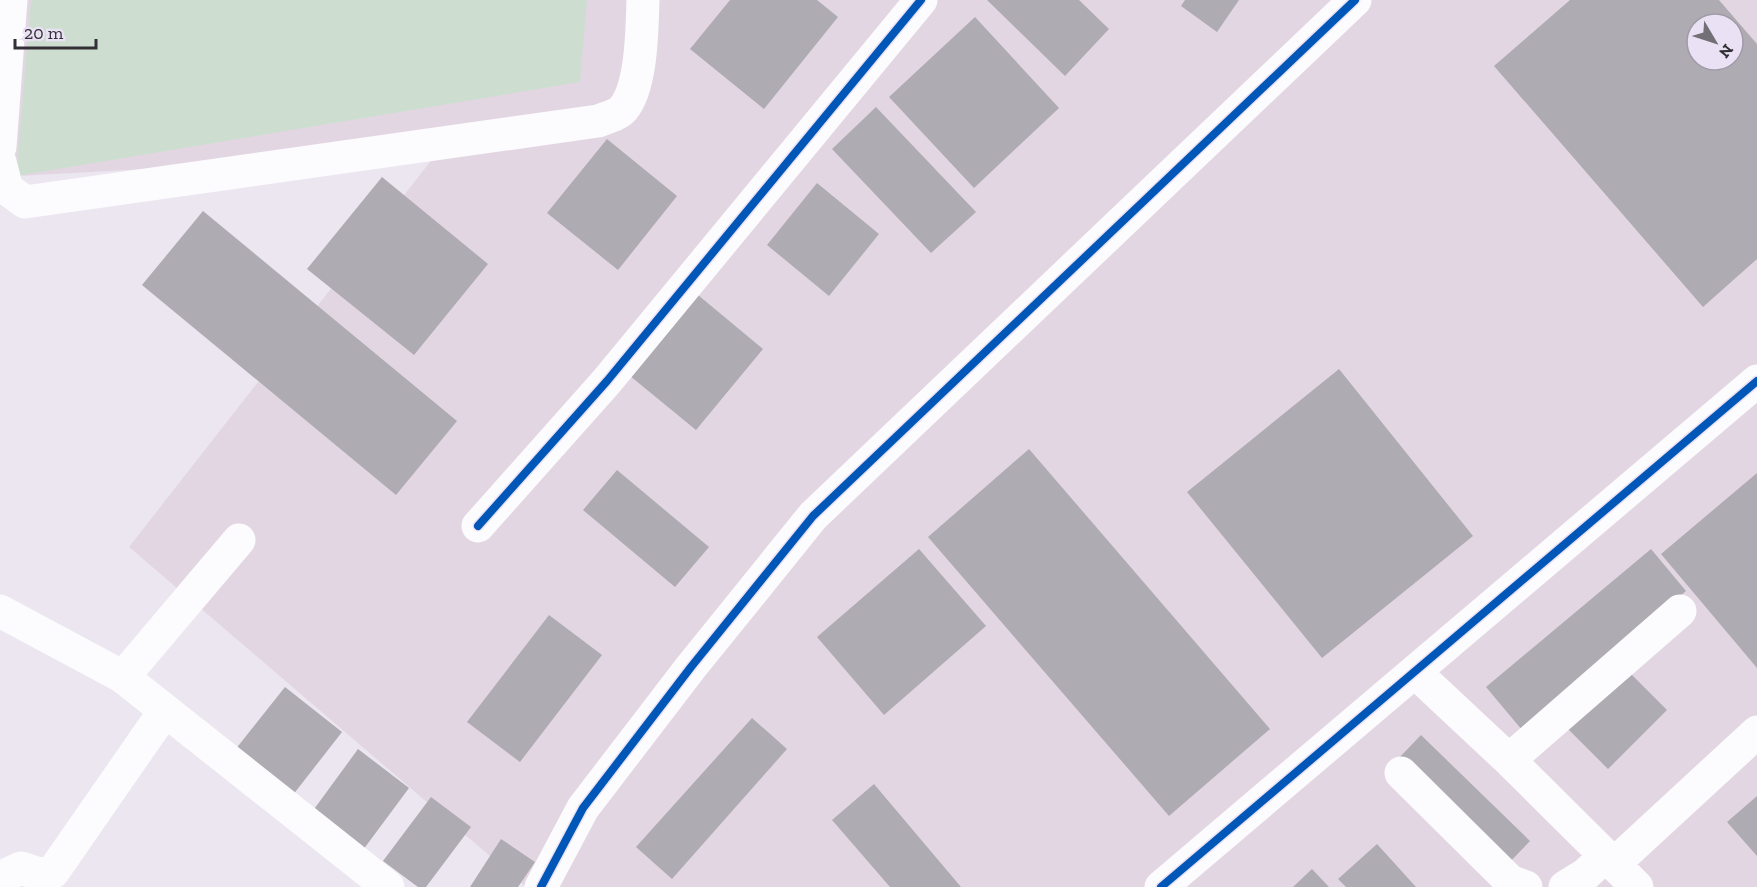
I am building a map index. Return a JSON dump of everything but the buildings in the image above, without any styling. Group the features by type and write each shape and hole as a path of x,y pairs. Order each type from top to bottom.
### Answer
{"street":[{"path":"0,147 10,0"},
{"path":"0,162 7,189 25,202 598,121 622,111 632,92 641,48 643,0"},
{"path":"478,526 607,381 921,0"},
{"path":"541,887 583,808 684,676 813,516 1355,0"},
{"path":"1161,887 1416,673 1757,381"},
{"path":"123,677 239,540"},
{"path":"0,610 123,677 164,712 388,887"},
{"path":"1509,760 1680,611"},
{"path":"1416,673 1509,760 1637,887"},
{"path":"0,885 6,875 21,868 39,874 53,872 164,712"},
{"path":"1565,887 1610,860 1757,732"},
{"path":"1401,772 1510,881 1526,887"}],"shaded area":[{"path":"0,0 1757,0 1757,887 526,887 129,547 437,153 0,177"}],"green space":[{"path":"31,0 587,0 580,82 16,176"}],"cycle path":[{"path":"478,526 607,381 921,0"},
{"path":"541,887 583,808 691,667 813,516 1355,0"},
{"path":"1161,887 1757,381"}]}
